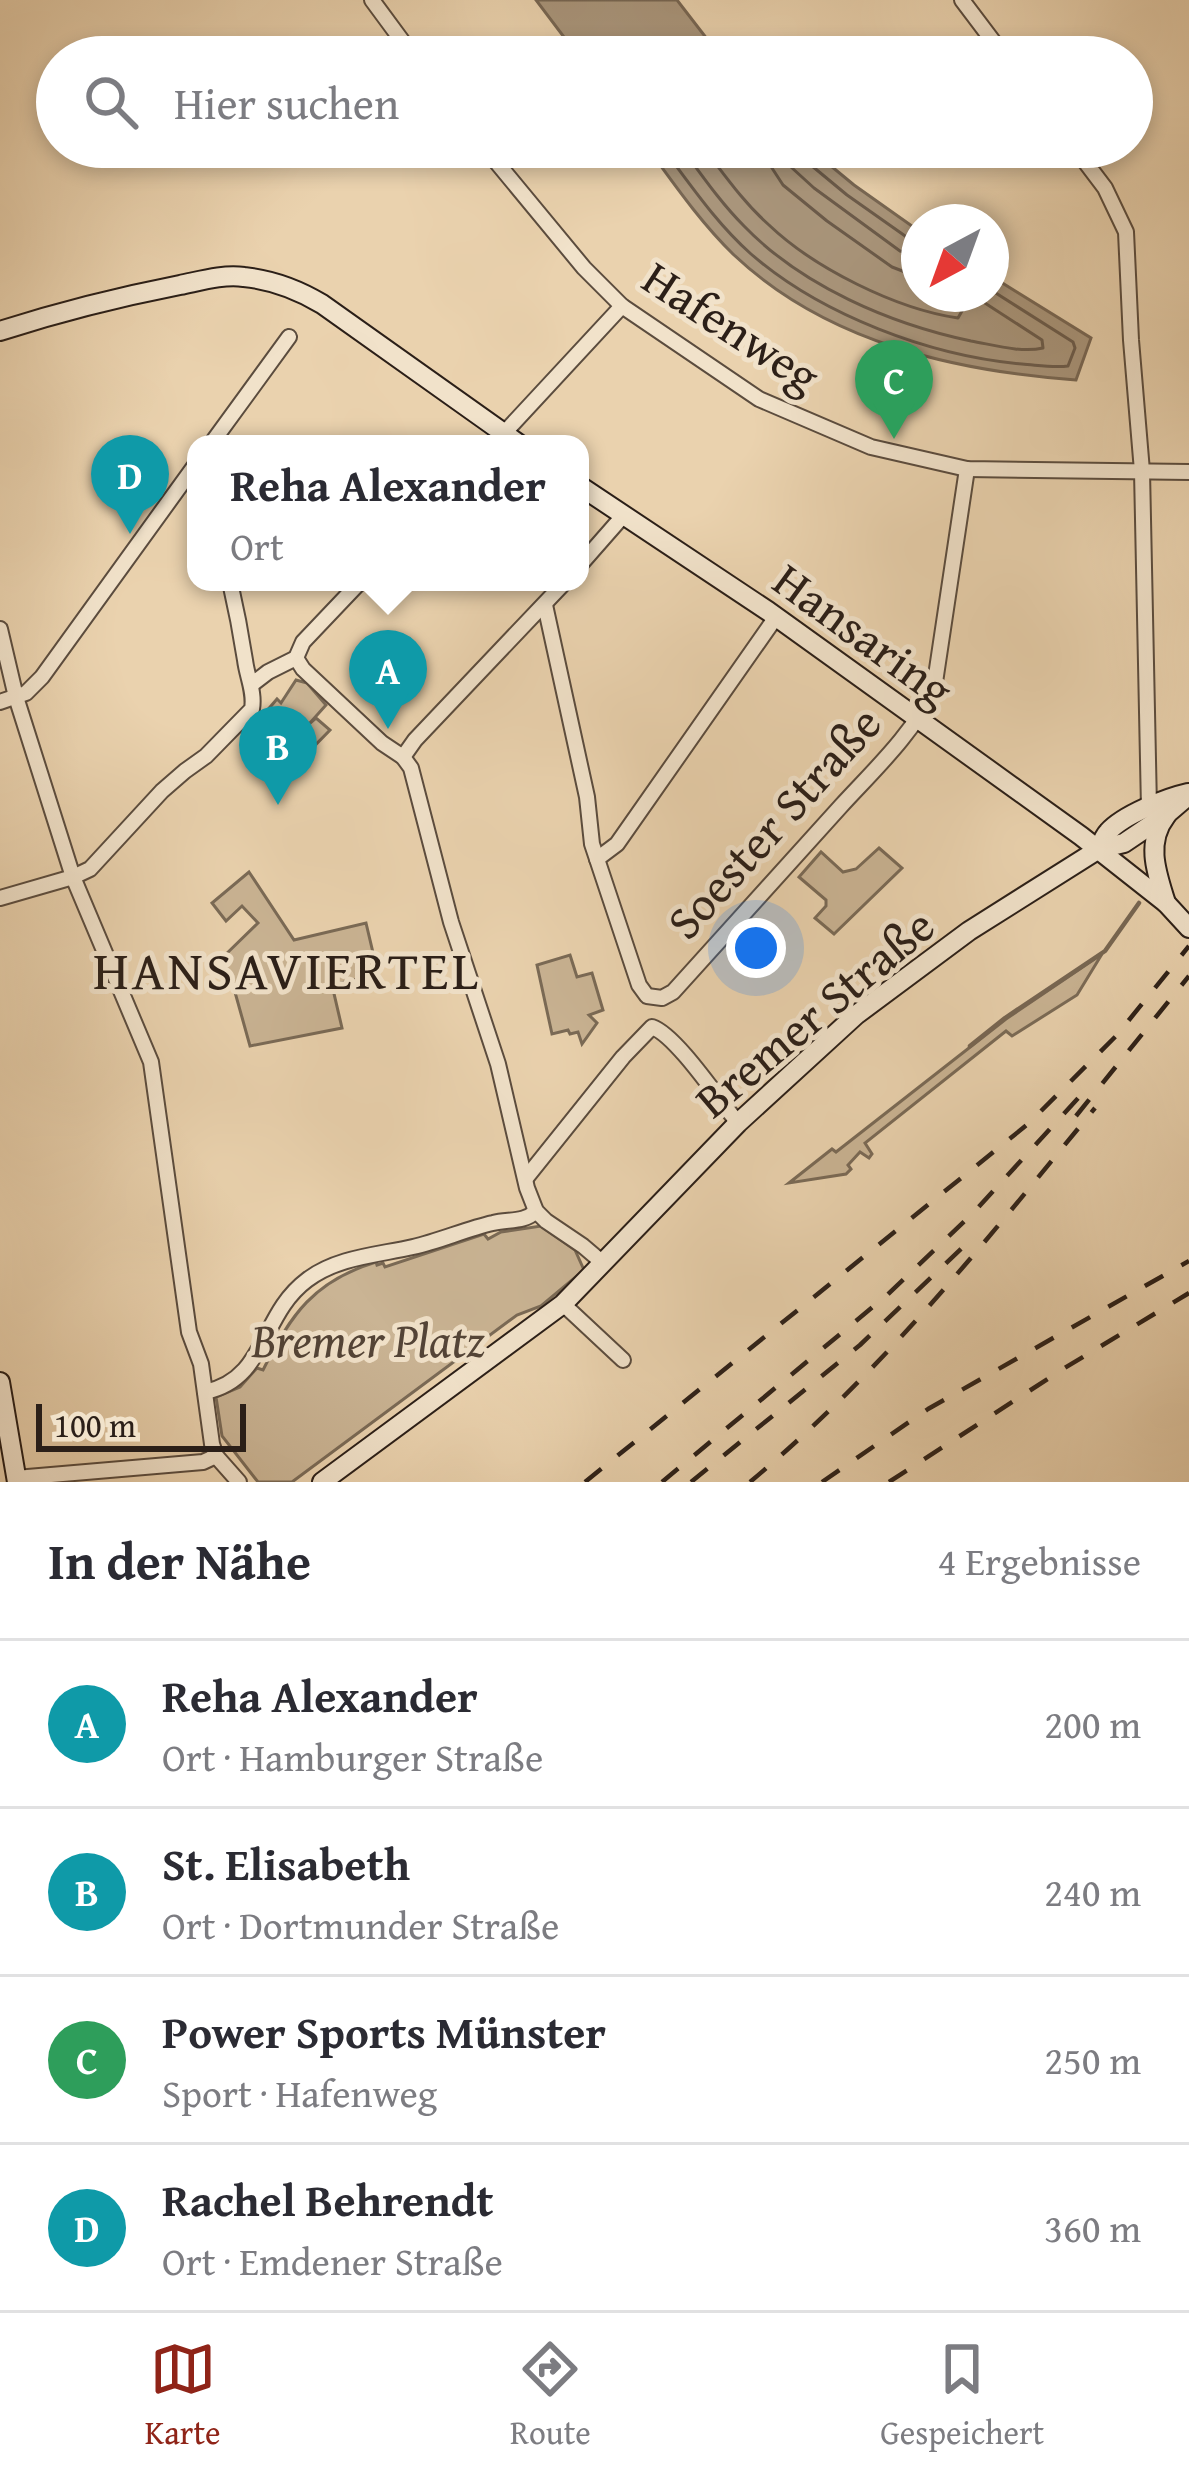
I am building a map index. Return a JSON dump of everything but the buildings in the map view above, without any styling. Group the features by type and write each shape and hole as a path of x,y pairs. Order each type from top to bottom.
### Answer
{"main road":[{"path":"0,331 116,298 196,282 241,276 274,282 322,304 498,435"},
{"name":"Hansaring","path":"589,492 776,617 1099,849 1166,903 1189,928"},
{"name":"Bremer Straße","path":"603,1263 738,1123 841,1028 969,931 1099,849 1124,843 1158,811 1189,794"},
{"path":"1158,811 1156,873 1166,903"},
{"path":"322,1482 563,1304 603,1263"},
{"path":"0,1382 17,1480"}],"street":[{"path":"371,0 398,36"},
{"path":"962,0 989,36"},
{"name":"Hafenweg","path":"501,168 622,306 759,399 871,447 967,470 1189,472"},
{"path":"1090,168 1106,188 1126,232 1142,471 1147,684 1158,811"},
{"path":"509,435 622,306"},
{"path":"218,435 289,337"},
{"name":"Soester Straße","path":"597,859 639,985 654,998 662,998 673,992 916,719 934,689 967,470"},
{"path":"8,699 26,693 42,677 187,482"},
{"path":"589,556 623,516"},
{"path":"0,898 90,869 162,791 206,756 254,704 232,591"},
{"path":"250,685 296,658 303,643 352,591"},
{"path":"403,757 558,591"},
{"path":"545,605 597,859 616,844 776,617"},
{"path":"0,629 8,699 73,877 151,1062 189,1332 201,1364 212,1444 239,1482"},
{"path":"296,658 411,768 536,1211 603,1263"},
{"path":"526,1178 652,1027 674,1044 738,1123"},
{"path":"205,1392 225,1387 247,1371 287,1298 325,1269 497,1222 529,1219 536,1211"},
{"path":"563,1304 623,1360"},
{"path":"17,1480 203,1462 217,1456"}],"green space":[{"path":"296,680 307,683 326,705 309,724 316,718 330,730 289,772 271,754 293,726 272,749 254,731"},
{"path":"879,848 902,868 834,934 815,918 826,900 799,877 821,852 843,872 856,869"},
{"path":"249,872 294,940 366,923 378,974 332,985 342,1028 250,1046 221,959 258,923 242,906 226,921 212,903"},
{"path":"1102,954 1077,995 1012,1036 1006,1031 865,1143 872,1154 869,1158 860,1152 846,1174 789,1183 832,1149 836,1152 1006,1019"},
{"path":"570,955 577,977 592,973 603,1010 589,1015 597,1023 582,1044 578,1032 552,1034 537,965"},
{"name":"Bremer Platz","path":"541,1226 575,1250 584,1270 541,1306 517,1315 292,1482 258,1482 222,1436 216,1397 240,1387 257,1368 263,1370 295,1316 336,1279 376,1262 385,1267 484,1234 488,1239 501,1232"}],"water":[{"path":"536,0 677,0 705,36 563,36"},
{"path":"663,168 833,168 901,218 901,312 1009,312 1009,287 1091,338 1076,380 938,359 894,347 809,310 734,255"}],"waterway":[{"path":"970,1046 1105,951 1139,903"}],"railway":[{"path":"585,1482 1028,1124 1116,1036 1189,946"},
{"path":"1076,1116 1189,976"},
{"path":"662,1482 886,1296 973,1213 1080,1096"},
{"path":"750,1482 889,1350 1095,1108"},
{"path":"691,1482 860,1345 962,1248"},
{"path":"822,1482 928,1409 1189,1261"},
{"path":"889,1482 1189,1293"}],"place":[{"name":"Power Sports Münster","path":"894,439"},
{"name":"Rachel Behrendt","path":"130,534"},
{"name":"Reha Alexander","path":"388,729"},
{"name":"St. Elisabeth","path":"278,805"}],"district":[{"name":"HANSAVIERTEL","path":"287,969"}]}
